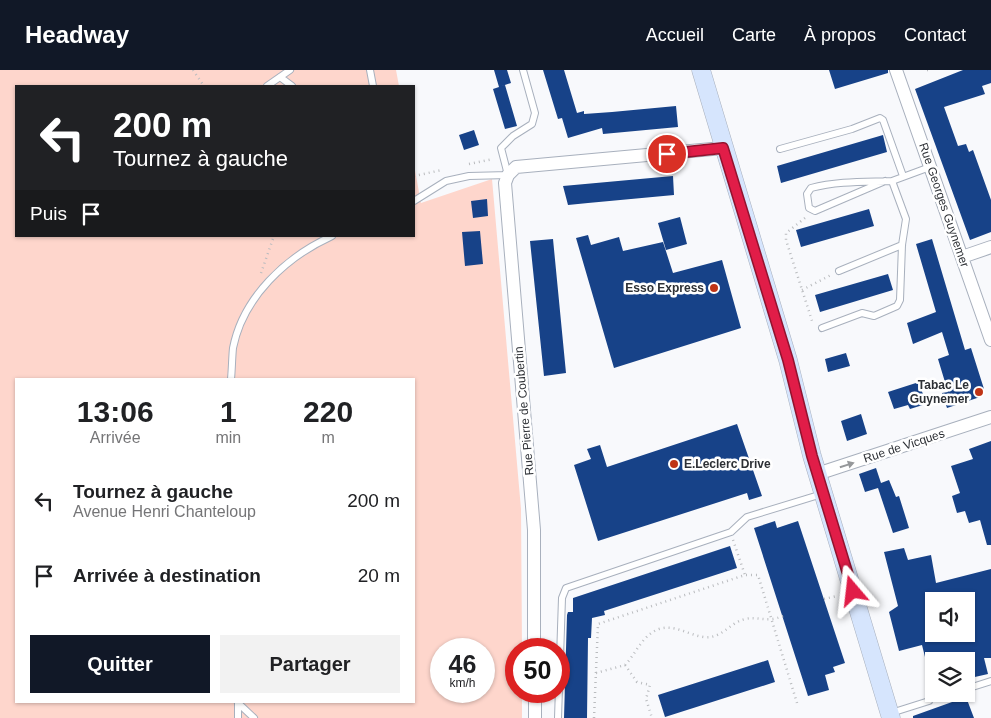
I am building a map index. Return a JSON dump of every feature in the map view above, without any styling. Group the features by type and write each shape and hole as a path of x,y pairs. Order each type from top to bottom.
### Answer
{"main road":[{"path":"701,70 788,360 823,494 890,716"}],"street":[{"name":"Rue Georges Guynemer","path":"896,70 991,340"},
{"path":"508,175 516,167 723,148"},
{"name":"Rue Pierre de Coubertin","path":"508,175 505,183 534,530 534,638"},
{"path":"962,257 991,248"},
{"name":"Rue de Vicques","path":"818,474 991,417"},
{"path":"535,703 535,718"}],"lane":[{"path":"269,85 290,70"},
{"path":"370,70 373,85"},
{"path":"415,200 446,181 469,176 508,175 501,148 513,136 532,124 535,113 523,70"},
{"path":"280,77 291,85"},
{"path":"780,149 852,129 880,118 883,120 903,176"},
{"path":"888,181 850,182 811,188 808,194 809,208 814,211 825,208 888,181 930,167"},
{"path":"822,328 862,313 874,316 897,306 900,300 902,245 906,220 888,181"},
{"path":"231,378 233,348 242,322 254,299 272,277 298,256 330,237"},
{"path":"839,271 902,245"},
{"path":"558,718 562,598 566,588 730,532 747,517 823,494"},
{"path":"975,686 991,681"},
{"path":"890,716 926,702"},
{"path":"238,703 238,718"},
{"path":"239,703 254,718"}],"path":[{"path":"193,70 203,85"},
{"path":"814,211 786,233 813,325 822,328"},
{"path":"254,299 274,237"},
{"path":"802,290 839,271"},
{"path":"730,532 745,575"},
{"path":"594,718 598,624 745,575 758,575 797,703"},
{"path":"596,673 625,665 643,639 658,630 676,628 704,637 720,635 746,619 772,621 783,616"},
{"path":"625,665 637,682 650,685 646,700 652,718"}],"shaded area":[{"path":"0,70 396,70 399,85 15,85 15,237 415,237 415,170 421,203 492,179 521,509 522,638 505,638 505,703 522,703 522,718 0,718"}],"building":[{"path":"494,70 507,70 511,83 499,87"},
{"path":"543,70 564,70 577,113 584,111 584,114 676,106 678,127 603,134 602,128 568,138 562,118 558,119"},
{"path":"829,70 888,70 888,73 835,89"},
{"path":"963,70 991,70 991,83 982,86 985,94 944,107 958,146 966,144 969,152 973,150 991,200 991,232 970,240 915,89"},
{"path":"505,85 517,126 505,129 493,89"},
{"path":"474,130 479,145 464,150 459,135"},
{"path":"883,135 887,152 781,183 777,166"},
{"path":"673,176 674,195 568,205 563,186"},
{"path":"487,199 488,216 473,218 471,201"},
{"path":"869,209 874,226 801,247 796,230"},
{"path":"680,217 687,244 666,250 658,223"},
{"path":"480,231 483,264 465,266 462,232"},
{"path":"588,235 591,245 619,237 623,251 663,242 673,273 722,260 741,328 614,368 576,238"},
{"path":"553,239 566,373 544,376 530,241"},
{"path":"932,239 965,350 971,348 984,389 980,397 947,408 942,393 948,392 938,359 949,355 942,332 913,344 907,323 936,312 916,244"},
{"path":"888,274 893,290 820,312 815,295"},
{"path":"846,353 850,366 828,372 825,359"},
{"path":"919,382 926,404 910,409 908,405 894,409 888,392"},
{"path":"861,414 867,434 847,441 841,421"},
{"path":"737,424 762,496 749,500 747,493 598,541 574,465 591,459 587,449 600,445 607,467"},
{"path":"991,441 991,545 987,545 980,520 969,523 965,511 957,513 952,496 960,493 951,466 973,459 969,449"},
{"path":"876,468 881,483 889,480 896,497 899,496 909,528 893,533 878,488 865,492 859,474"},
{"path":"775,521 777,528 798,521 845,663 833,667 835,672 825,675 829,690 808,696 754,528"},
{"path":"730,546 737,568 604,611 605,615 592,618 591,638 588,638 587,718 564,718 564,703 570,703 570,638 566,638 567,615 568,612 573,612 573,598"},
{"path":"904,548 908,560 931,555 936,583 991,569 991,658 984,658 988,674 975,677 975,652 925,652 925,657 922,645 899,651 889,612 898,606 884,552"},
{"path":"768,660 775,682 665,717 658,695"},
{"path":"952,702 968,702 974,718 913,718 913,716"}],"place":[{"name":"Esso Express","path":"714,288"},
{"name":"Tabac Le Guynemer","path":"979,392"},
{"name":"E.Leclerc Drive","path":"674,464"}],"route":[{"path":"667,154 723,148 788,360 812,456 853,591"}]}
